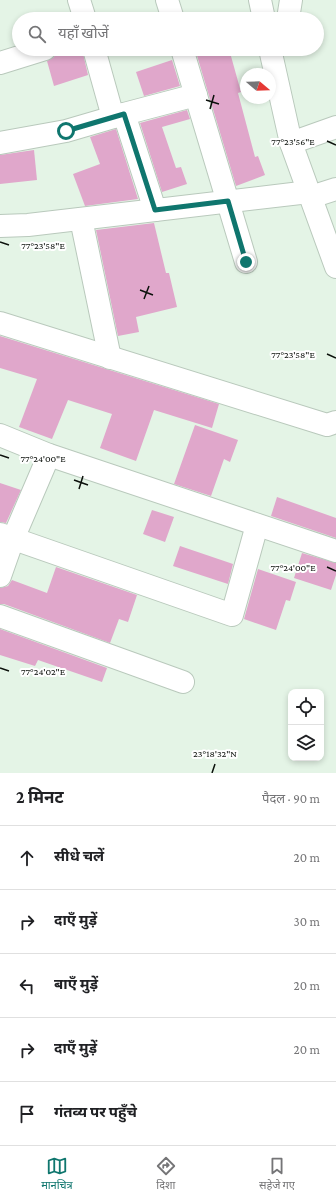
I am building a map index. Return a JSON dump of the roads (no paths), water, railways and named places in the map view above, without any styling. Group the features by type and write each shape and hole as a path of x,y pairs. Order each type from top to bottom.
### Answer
{"street":[{"path":"79,0 83,12"},
{"path":"167,0 171,12"},
{"path":"260,0 263,12"},
{"path":"289,12 291,0"},
{"path":"0,63 22,56"},
{"path":"97,56 155,210"},
{"path":"184,56 246,262"},
{"path":"272,56 290,143 336,267"},
{"path":"277,79 281,56"},
{"path":"0,143 66,131 118,115 196,96"},
{"path":"290,143 336,127"},
{"path":"0,226 28,225 228,201 310,194 336,189"},
{"path":"81,219 110,358"},
{"path":"0,323 327,425 336,422"},
{"path":"0,436 49,455 336,551"},
{"path":"0,576 7,536 49,455"},
{"path":"7,536 232,615 257,525"},
{"path":"0,616 183,682"}]}
